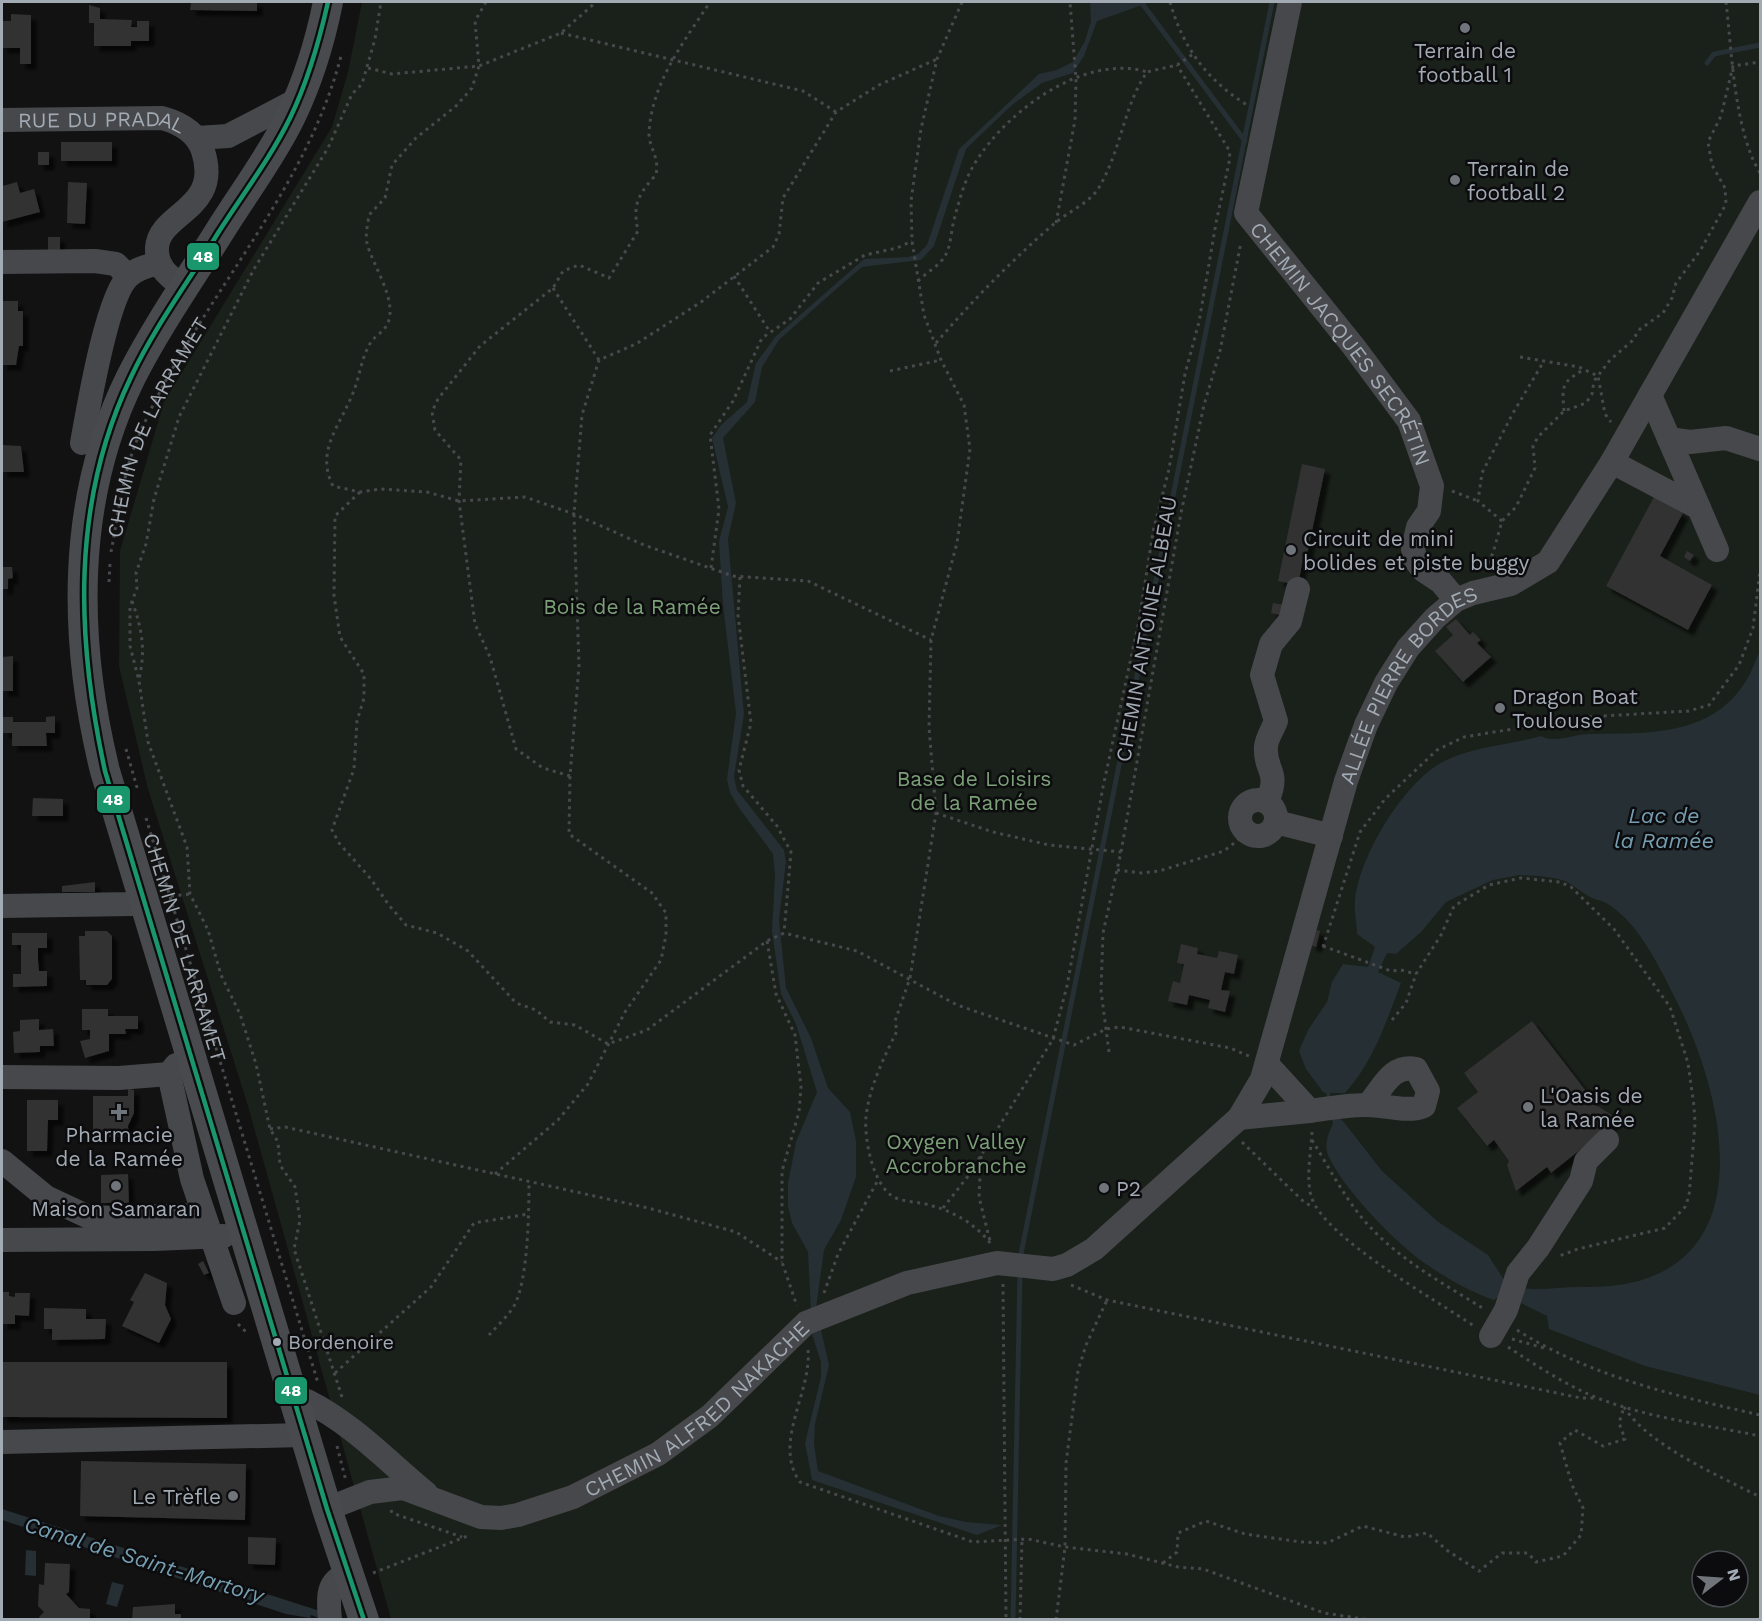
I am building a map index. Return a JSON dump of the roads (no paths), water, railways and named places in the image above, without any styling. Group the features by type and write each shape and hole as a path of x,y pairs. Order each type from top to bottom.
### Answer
{"main road":[{"name":"CHEMIN DE LARRAMET","path":"328,2 316,53 289,120 143,354 111,426 97,471 86,526 82,574 86,674 93,723 158,899 180,1067 243,1233 304,1435 339,1505 363,1570 363,1619"}],"street":[{"name":"CHEMIN JACQUES SECRÉTIN","path":"1290,2 1246,213 1409,421 1432,486 1430,511 1418,527 1413,549 1416,561 1423,570 1464,596"},
{"name":"RUE DU PRADAL","path":"197,138 228,136 299,99"},
{"name":"RUE DU PRADAL","path":"2,120 162,118 177,122 197,138 206,164 204,186 192,206 160,237 158,263"},
{"name":"ALLÉE PIERRE BORDES","path":"1234,1123 1262,1079 1267,1064 1314,832 1386,683 1408,648 1435,618 1464,596 1511,584 1548,561 1618,452 1761,202"},
{"path":"2,262 95,261 116,264 128,276"},
{"path":"81,443 102,344 116,301 128,276 158,263 167,275 184,288"},
{"path":"1650,395 1717,550"},
{"path":"1669,439 1690,442 1726,438 1761,449"},
{"path":"1618,452 1699,508"},
{"path":"1247,833 1258,836 1269,832 1273,771 1267,759 1265,746 1276,721 1262,675 1271,644 1290,621 1298,590"},
{"path":"1271,812 1314,832"},
{"path":"2,906 134,904 158,899"},
{"path":"1267,1064 1326,1109"},
{"path":"2,1077 119,1077 180,1067"},
{"name":"CHEMIN DE LARRAMET","path":"180,1067 203,1215 234,1303"},
{"path":"1234,1123 1368,1105"},
{"name":"CHEMIN ALFRED NAKACHE","path":"339,1505 384,1489 403,1488 431,1496 481,1517 501,1518 538,1510 573,1497 658,1454 684,1436 711,1416 814,1320 907,1283 1007,1259 1053,1269 1067,1265 1094,1249 1234,1123"},
{"path":"1491,1336 1506,1310 1518,1273 1581,1181 1586,1161 1606,1140"},
{"path":"2,1161 46,1197 91,1218 210,1238 243,1233"},
{"path":"2,1240 155,1228 203,1215"},
{"name":"CHEMIN ALFRED NAKACHE","path":"295,1404 307,1401 336,1406 354,1430 431,1496"},
{"path":"2,1442 304,1435"},
{"path":"329,1613 329,1588 338,1577 363,1570"}],"water":[{"path":"1090,2 1148,3 1097,21 1084,56 1073,73 1042,83 1012,105 966,149 934,246 921,260 862,267 779,340 762,367 755,402 723,438 736,503 728,539 744,714 734,777 737,790 784,850 786,862 779,920 786,988 811,1038 828,1088 850,1112 856,1141 856,1177 841,1220 824,1250 816,1308 829,1365 815,1424 814,1444 818,1471 939,1516 966,1522 1002,1525 977,1535 812,1480 805,1443 821,1377 821,1362 812,1334 808,1252 792,1223 788,1206 788,1183 796,1142 817,1092 796,1024 781,994 772,931 775,875 773,854 739,808 730,793 727,779 736,713 723,605 719,541 728,507 712,438 721,425 747,402 756,363 776,336 864,259 908,257 918,254 927,245 959,149 1039,74 1057,70 1073,62 1085,41 1091,21"},
{"name":"Lac de la Ramée","path":"1760,651 1760,1395 1645,1366 1549,1329 1547,1316 1503,1294 1494,1300 1477,1293 1444,1276 1416,1257 1372,1216 1335,1169 1326,1147 1333,1124 1326,1093 1306,1069 1299,1051 1308,1030 1327,1002 1332,982 1343,964 1368,967 1375,947 1357,934 1355,906 1358,884 1364,865 1384,825 1425,774 1450,758 1462,754 1541,736 1559,739 1584,734 1654,732 1695,723 1713,714 1730,701 1744,684","holes":["1520,875 1565,881 1592,898 1616,909 1626,919 1645,944 1674,996 1695,1043 1711,1092 1719,1142 1718,1188 1706,1228 1680,1260 1639,1281 1544,1289 1508,1286 1488,1255 1437,1221 1382,1171 1343,1121 1334,1115 1330,1093 1345,1093 1364,1068 1378,1041 1401,983 1378,972 1387,953 1396,954 1421,932 1446,902 1493,880"]},
{"name":"Canal de Saint-Martory","path":"2,1509 320,1611 321,1619 311,1615 310,1618 286,1614 2,1520"},
{"path":"26,1550 36,1551 36,1576 25,1575"},
{"path":"112,1582 124,1585 117,1607 106,1604"}],"waterway":[{"path":"1141,2 1245,141"},
{"path":"1020,1259 1272,2"},
{"path":"1707,63 1714,54 1760,45"},
{"path":"1013,1620 1020,1271"}],"place":[{"name":"Terrain de football 1","path":"1465,28"},
{"name":"Terrain de football 2","path":"1455,180"},
{"name":"Circuit de mini bolides et piste buggy","path":"1291,550"},
{"name":"Dragon Boat Toulouse","path":"1500,708"},
{"name":"L'Oasis de la Ramée","path":"1528,1107"},
{"name":"Pharmacie de la Ramée","path":"119,1112"},
{"name":"Maison Samaran","path":"116,1186"},
{"name":"P2","path":"1104,1188"},
{"name":"Bordenoire","path":"277,1342"},
{"name":"Le Trèfle","path":"233,1496"}],"park label":[{"name":"Bois de la Ramée","path":"632,606"},
{"name":"Base de Loisirs de la Ramée","path":"974,790"},
{"name":"Oxygen Valley Accrobranche","path":"956,1153"}]}
